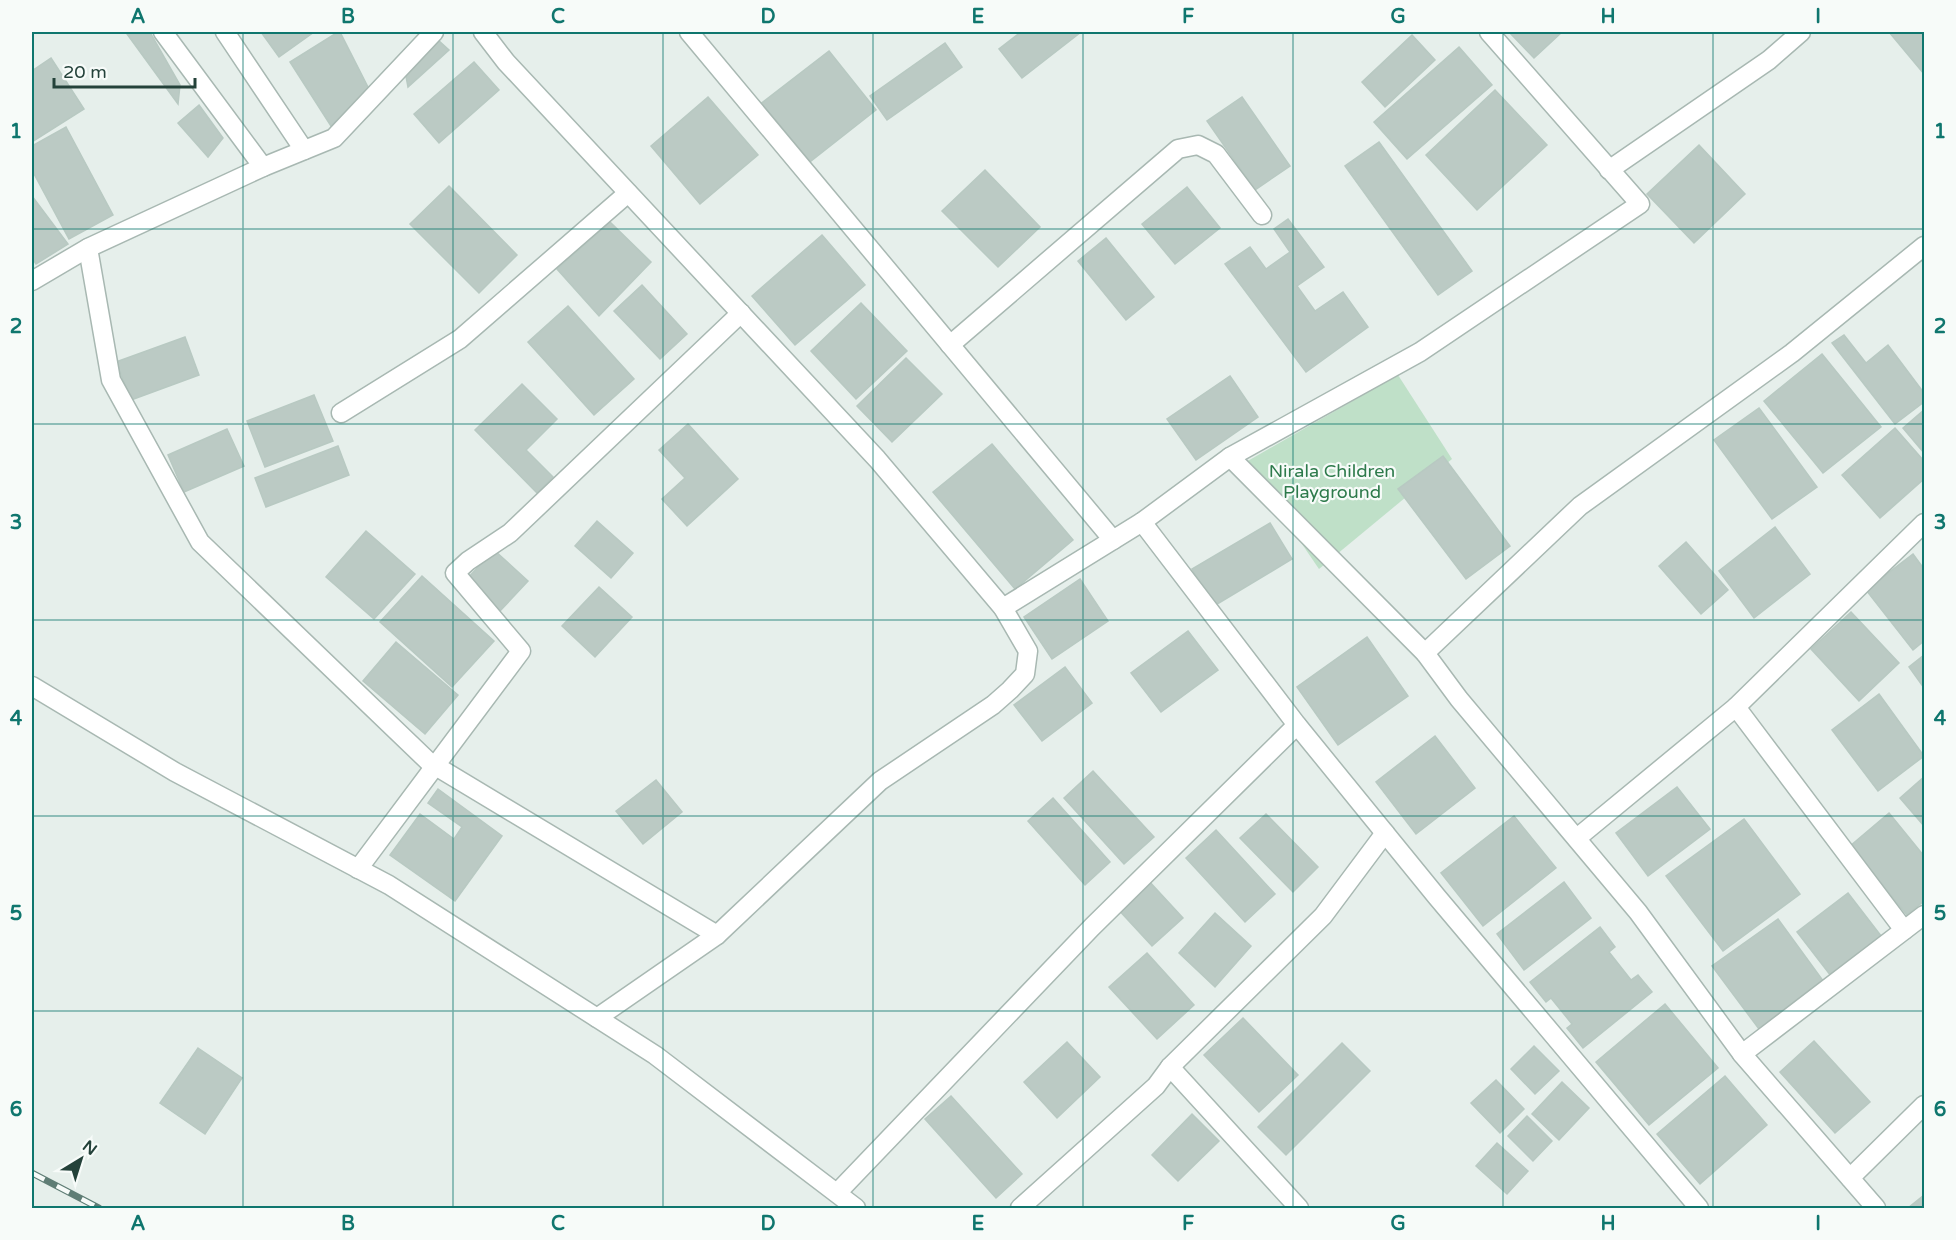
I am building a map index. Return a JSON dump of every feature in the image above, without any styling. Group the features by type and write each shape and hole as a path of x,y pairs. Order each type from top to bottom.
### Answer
{"street":[{"path":"162,32 263,167"},
{"path":"225,32 304,150"},
{"path":"32,281 88,248 263,167 334,138 434,32"},
{"path":"483,32 506,62 877,459 1003,608 1028,651 1025,674 993,705 880,781 717,935 597,1018"},
{"path":"689,32 1113,540"},
{"path":"1003,608 1142,522 1230,457 1420,352 1640,204 1489,32"},
{"path":"1609,170 1769,60 1801,32"},
{"path":"950,345 1178,149 1198,145 1216,154 1262,215"},
{"path":"341,413 460,339 628,193"},
{"path":"1425,653 1580,506 1792,353 1924,246"},
{"path":"88,248 111,380 200,542 429,762 717,935"},
{"path":"358,869 521,651 455,573 468,561 510,533 741,313"},
{"path":"1230,457 1425,653 1460,699 1638,912 1742,1054 1876,1209"},
{"path":"1142,522 1297,725 1700,1209"},
{"path":"1577,838 1736,707 1924,523"},
{"path":"32,686 175,772 389,885 655,1055 856,1209"},
{"path":"1736,707 1904,930"},
{"path":"837,1193 1092,927 1297,725"},
{"path":"1020,1209 1156,1086 1170,1067 1323,916 1385,833"},
{"path":"1742,1054 1924,915"},
{"path":"1170,1067 1299,1209"},
{"path":"1850,1178 1924,1105"}],"green space":[{"name":"Nirala Children Playground","path":"1398,375 1452,459 1319,569 1246,462"}],"building":[{"path":"261,32 314,32 279,57"},
{"path":"338,32 369,89 331,126 290,62"},
{"path":"1021,32 1081,32 1022,78 999,49"},
{"path":"1509,32 1562,32 1534,58"},
{"path":"1889,32 1924,32 1924,74"},
{"path":"127,34 151,34 180,85 178,104"},
{"path":"1412,35 1435,60 1385,107 1362,82"},
{"path":"438,40 449,50 408,87 405,71"},
{"path":"945,43 962,67 887,120 870,96"},
{"path":"1459,47 1492,85 1407,159 1374,122"},
{"path":"829,51 876,110 806,165 759,105"},
{"path":"51,58 84,109 32,142 32,71"},
{"path":"474,62 499,90 439,143 414,114"},
{"path":"1495,90 1547,145 1477,210 1426,155"},
{"path":"708,97 758,155 700,204 651,146"},
{"path":"1242,97 1290,166 1255,190 1207,121"},
{"path":"199,105 223,138 208,157 178,123"},
{"path":"66,127 113,215 69,239 32,170 32,146"},
{"path":"1379,142 1472,271 1438,295 1345,166"},
{"path":"1699,145 1745,194 1694,243 1647,194"},
{"path":"985,170 1040,227 998,267 942,211"},
{"path":"449,186 517,255 479,293 410,224"},
{"path":"1187,187 1220,228 1175,264 1142,224"},
{"path":"32,196 68,244 36,264 32,258"},
{"path":"1288,219 1324,267 1297,286 1315,311 1343,292 1368,327 1306,372 1225,264 1250,247 1266,269 1290,252 1274,229"},
{"path":"610,222 651,262 599,316 557,269"},
{"path":"822,235 865,285 795,345 752,296"},
{"path":"1106,238 1154,297 1126,320 1078,261"},
{"path":"642,285 687,334 660,359 614,311"},
{"path":"861,303 907,351 856,399 811,351"},
{"path":"568,306 634,379 594,415 528,342"},
{"path":"1844,335 1866,363 1888,345 1924,393 1924,402 1895,424 1832,343"},
{"path":"185,337 199,375 131,400 116,362"},
{"path":"1822,354 1881,427 1823,473 1764,401"},
{"path":"906,358 942,394 892,442 857,406"},
{"path":"1230,376 1258,417 1196,460 1167,419"},
{"path":"522,384 557,419 526,450 553,477 537,493 475,430"},
{"path":"314,395 333,441 265,467 247,421"},
{"path":"1759,408 1817,487 1772,519 1714,440"},
{"path":"1924,410 1924,453 1903,428"},
{"path":"688,424 738,479 687,526 662,499 685,478 659,450"},
{"path":"1895,428 1924,461 1924,479 1880,518 1842,475"},
{"path":"227,429 244,466 184,492 168,455"},
{"path":"992,444 1073,540 1015,589 933,492"},
{"path":"338,446 349,475 266,507 255,478"},
{"path":"1443,456 1510,546 1466,579 1398,489"},
{"path":"597,521 633,553 611,578 575,546"},
{"path":"1270,523 1292,559 1214,606 1192,569"},
{"path":"1775,527 1810,574 1754,618 1719,571"},
{"path":"366,531 415,574 374,619 326,577"},
{"path":"1686,542 1728,590 1701,614 1659,566"},
{"path":"494,550 528,581 500,611 466,580"},
{"path":"1913,554 1924,569 1924,641 1913,650 1866,590"},
{"path":"422,576 494,641 452,687 380,622"},
{"path":"1080,579 1108,621 1052,659 1024,617"},
{"path":"599,587 632,617 595,657 562,626"},
{"path":"1851,612 1899,663 1859,701 1811,649"},
{"path":"1188,631 1218,670 1161,712 1131,673"},
{"path":"1367,637 1408,696 1338,745 1297,687"},
{"path":"396,642 458,695 425,734 363,681"},
{"path":"1924,655 1924,688 1909,667"},
{"path":"1065,667 1092,703 1042,741 1014,705"},
{"path":"1879,694 1924,756 1878,791 1832,730"},
{"path":"1435,736 1475,788 1416,834 1376,782"},
{"path":"1093,771 1154,837 1124,864 1064,798"},
{"path":"1924,777 1924,826 1900,798"},
{"path":"656,780 682,812 643,844 616,811"},
{"path":"1677,787 1710,829 1648,876 1616,833"},
{"path":"438,789 502,836 455,901 390,855 420,814 454,839 462,827 428,803"},
{"path":"1053,798 1110,862 1085,885 1028,821"},
{"path":"1889,813 1924,856 1924,901 1907,915 1850,846"},
{"path":"1266,814 1318,867 1293,892 1240,838"},
{"path":"1514,816 1556,868 1483,926 1441,873"},
{"path":"1744,819 1800,894 1723,951 1666,876"},
{"path":"1216,830 1275,894 1245,922 1186,858"},
{"path":"1147,879 1183,918 1152,946 1116,907"},
{"path":"1564,882 1591,918 1524,970 1497,934"},
{"path":"1848,893 1882,937 1831,976 1797,932"},
{"path":"1215,913 1251,946 1215,987 1179,953"},
{"path":"1778,919 1824,982 1759,1029 1712,966"},
{"path":"1600,927 1615,947 1609,952 1631,980 1638,975 1652,992 1583,1048 1567,1028 1572,1024 1551,998 1546,1002 1530,982"},
{"path":"1147,953 1194,1005 1157,1039 1109,987"},
{"path":"1665,1004 1718,1068 1649,1125 1596,1062"},
{"path":"1243,1018 1298,1075 1259,1112 1204,1055"},
{"path":"1814,1041 1870,1102 1835,1133 1780,1072"},
{"path":"1067,1042 1100,1077 1057,1118 1024,1082"},
{"path":"1342,1043 1370,1071 1286,1155 1258,1127"},
{"path":"1534,1046 1559,1071 1535,1094 1511,1069"},
{"path":"198,1048 242,1078 205,1134 160,1103"},
{"path":"1725,1076 1767,1125 1700,1184 1657,1134"},
{"path":"1496,1080 1524,1109 1500,1133 1471,1103"},
{"path":"1562,1082 1589,1108 1559,1140 1532,1114"},
{"path":"951,1096 1022,1174 996,1198 925,1119"},
{"path":"1192,1114 1219,1141 1178,1181 1152,1155"},
{"path":"1527,1116 1552,1141 1533,1161 1508,1136"},
{"path":"1497,1143 1528,1171 1507,1194 1476,1166"},
{"path":"1924,1195 1924,1208 1908,1208"}],"railway":[{"path":"32,1173 99,1208"}]}
